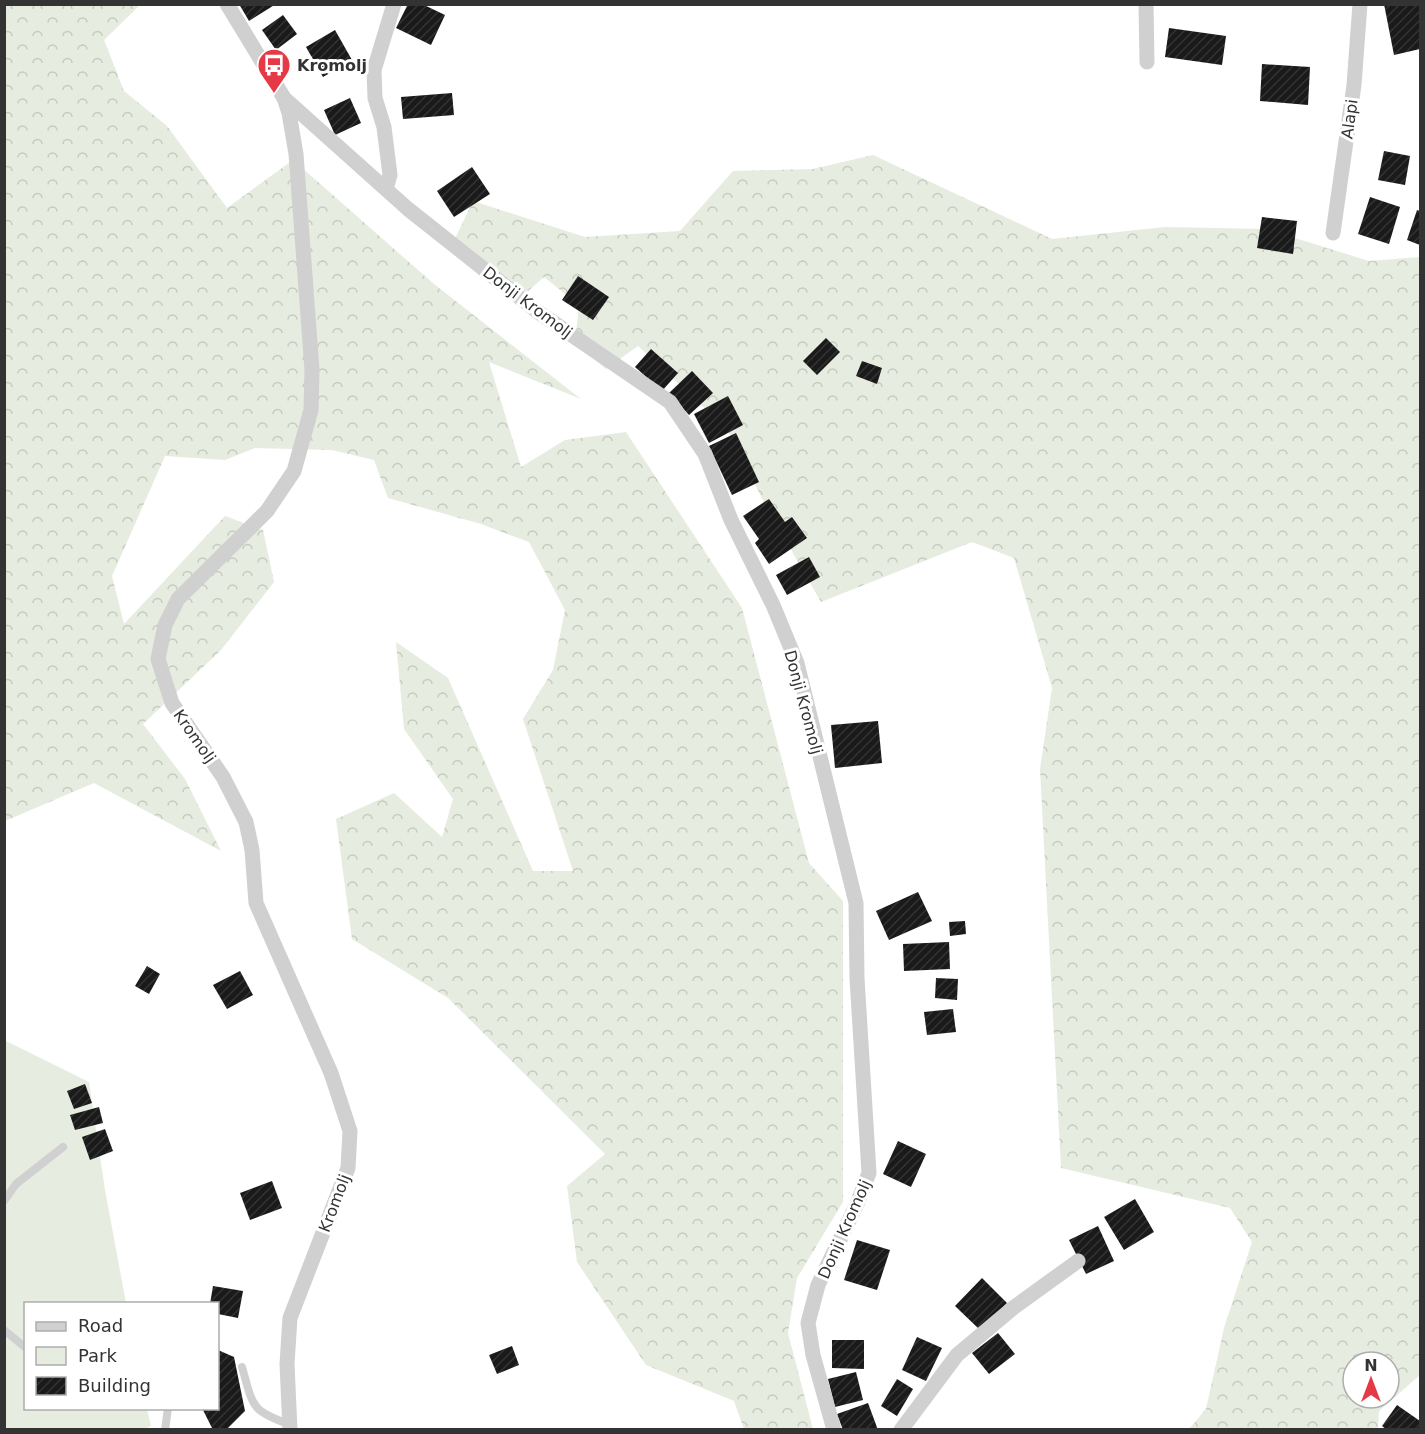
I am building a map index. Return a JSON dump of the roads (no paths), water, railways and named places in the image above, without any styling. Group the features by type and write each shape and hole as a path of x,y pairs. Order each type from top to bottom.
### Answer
{"street":[{"name":"Kromolj","path":"227,4 284,98 289,113 296,154 312,370 311,410 294,471 267,511 178,599 165,625 158,659 172,703 223,777 246,822 252,850 256,903 331,1073 350,1131 348,1168 290,1318 287,1364 290,1427"},
{"path":"386,189 390,175 384,127 375,98 374,70 394,4"},
{"path":"1146,4 1147,62"},
{"name":"Alapi","path":"1334,233 1354,85 1360,4"},
{"name":"Donji Kromolj","path":"284,98 408,209 538,312 670,402 705,454 731,520 773,605 797,663 856,903 857,978 869,1173 857,1204 818,1285 808,1323 813,1355 834,1430"},
{"path":"901,1430 957,1354 1013,1308 1078,1262"}],"lane":[{"path":"4,1201 16,1184 63,1147"},
{"path":"4,1330 24,1346"},
{"path":"242,1367 253,1405 268,1417 290,1427"},
{"path":"165,1430 168,1410"}],"place":[{"name":"Kromolj","path":"274,94"}]}
